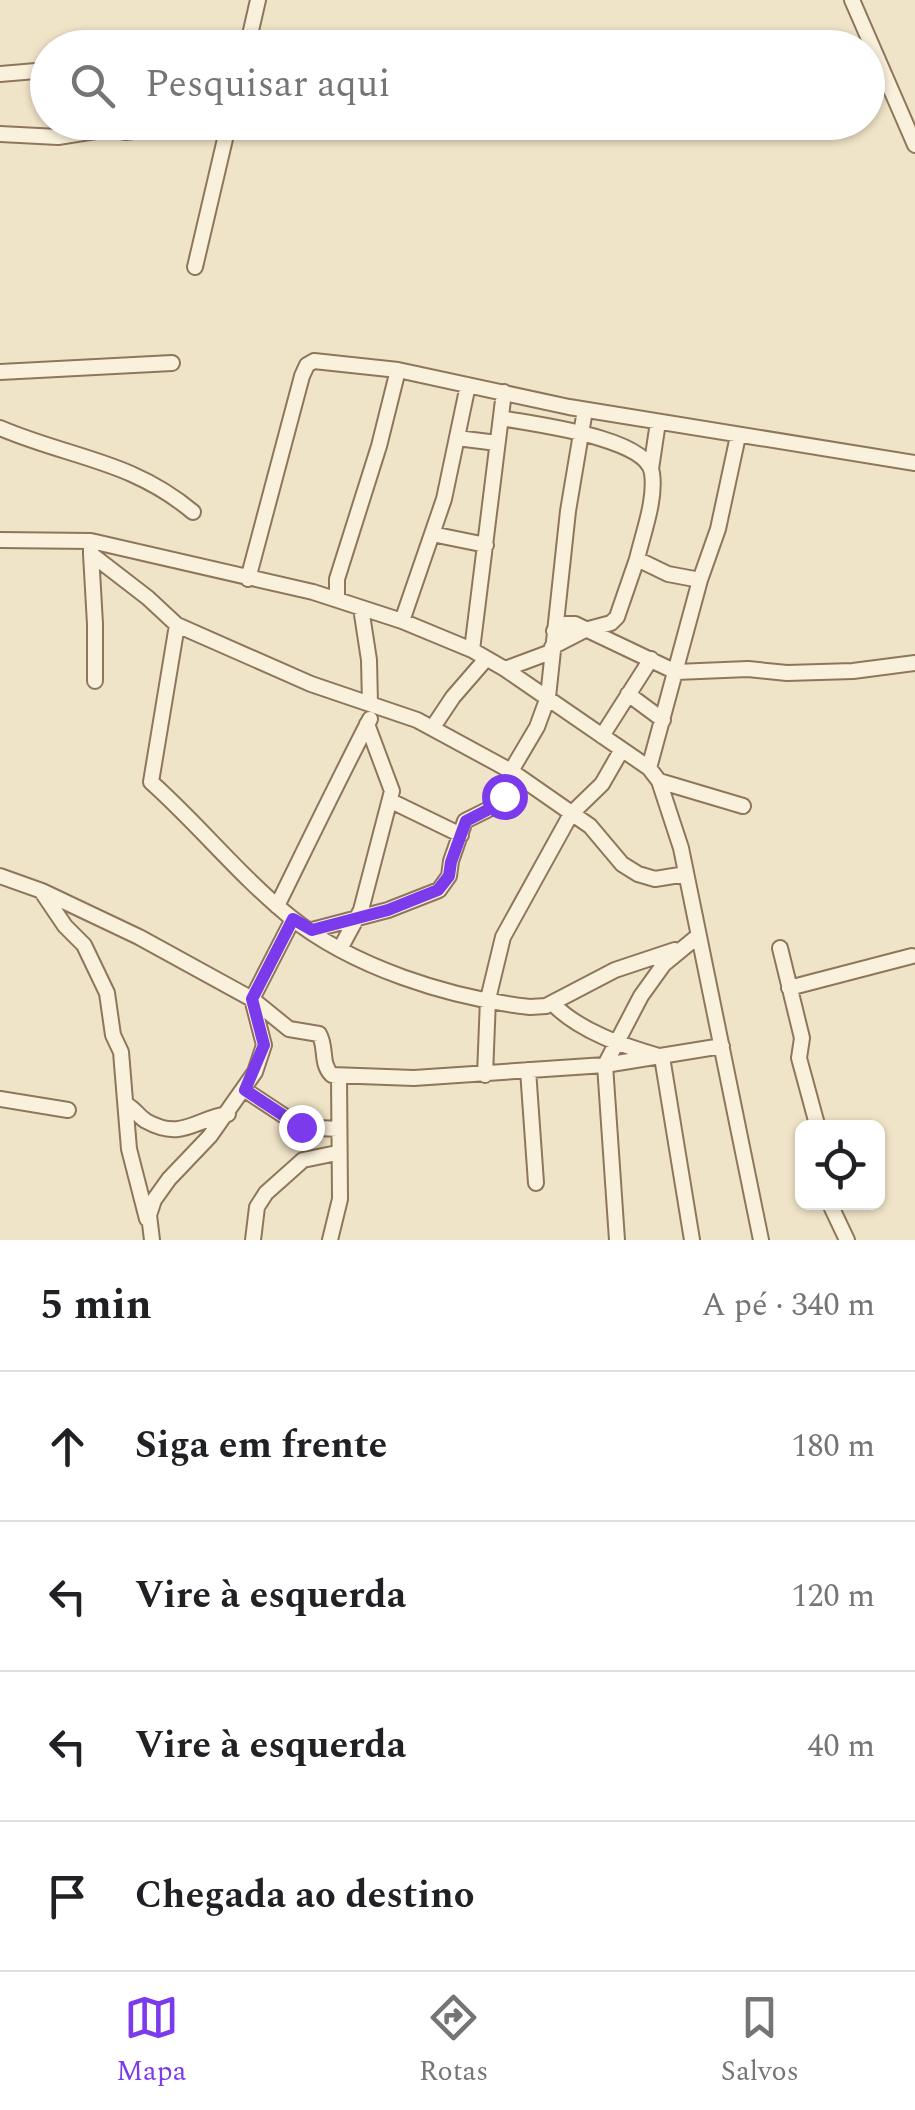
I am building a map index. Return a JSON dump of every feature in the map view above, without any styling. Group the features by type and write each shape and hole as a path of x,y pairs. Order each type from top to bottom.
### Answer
{"street":[{"path":"250,30 258,0"},
{"path":"852,0 865,30"},
{"path":"0,74 30,72"},
{"path":"885,76 915,146"},
{"path":"0,134 30,136"},
{"path":"196,267 225,140"},
{"path":"248,578 307,365 325,361 398,370 585,410 915,463"},
{"path":"0,372 172,363"},
{"path":"338,600 336,580 379,446 398,370"},
{"path":"402,621 444,499 468,384"},
{"path":"472,650 504,392"},
{"path":"312,930 356,920 425,898 438,890 449,876 466,821 499,804 548,697 568,511 585,410"},
{"path":"501,418 625,447 651,469"},
{"path":"505,668 551,650 585,630 604,626 617,616 637,559 650,495 658,422"},
{"path":"0,428 121,467 166,491 193,512"},
{"path":"649,768 700,580 718,529 738,436"},
{"path":"456,438 497,443"},
{"path":"432,534 486,544"},
{"path":"0,540 90,548 248,578 313,592 402,621 505,668 649,768 659,781 672,814 761,1240"},
{"path":"90,548 177,625 280,671 433,727 512,771 596,830 622,864 638,874 655,879 686,874"},
{"path":"90,548 96,624 95,681"},
{"path":"637,559 668,574 700,580"},
{"path":"313,592 336,580"},
{"path":"340,949 356,920 391,801 390,779 368,724 367,638 361,608"},
{"path":"554,631 570,623 676,672 853,671 915,663"},
{"path":"177,625 151,782 182,808 210,842 278,906 340,949 396,976 530,1007 552,1003 615,970 686,946"},
{"path":"525,681 551,650"},
{"path":"433,727 486,659"},
{"path":"602,736 651,660"},
{"path":"628,694 663,720"},
{"path":"278,906 317,830 334,784 368,724"},
{"path":"485,1076 488,999 494,963 509,923 572,814 597,790 621,751"},
{"path":"659,781 743,806"},
{"path":"391,801 460,834"},
{"path":"0,876 42,891 139,937 252,999 289,1029 319,1034 326,1068 332,1075 485,1076 604,1065 722,1046"},
{"path":"42,891 65,926 84,945 110,1006 113,1035 121,1052 130,1149 150,1232"},
{"path":"150,1232 151,1207 169,1179 245,1090 264,1045 252,999 293,919"},
{"path":"617,1240 604,1065 619,1042 628,1016 664,964 698,936"},
{"path":"780,948 802,1038 799,1058 816,1120"},
{"path":"789,988 912,956"},
{"path":"552,1003 584,1028 662,1057"},
{"path":"662,1057 692,1240"},
{"path":"528,1070 536,1182"},
{"path":"330,1240 340,1199 339,1076"},
{"path":"245,1090 301,1127 338,1129"},
{"path":"0,1099 68,1110"},
{"path":"127,1105 146,1120 181,1130 211,1116 228,1114"},
{"path":"253,1240 258,1207 266,1193 303,1160 338,1153"},
{"path":"833,1210 847,1240"}],"route":[{"path":"301,1127 245,1090 264,1045 252,999 293,919 312,930 425,898 446,883 466,821 499,804 504,796"}]}
